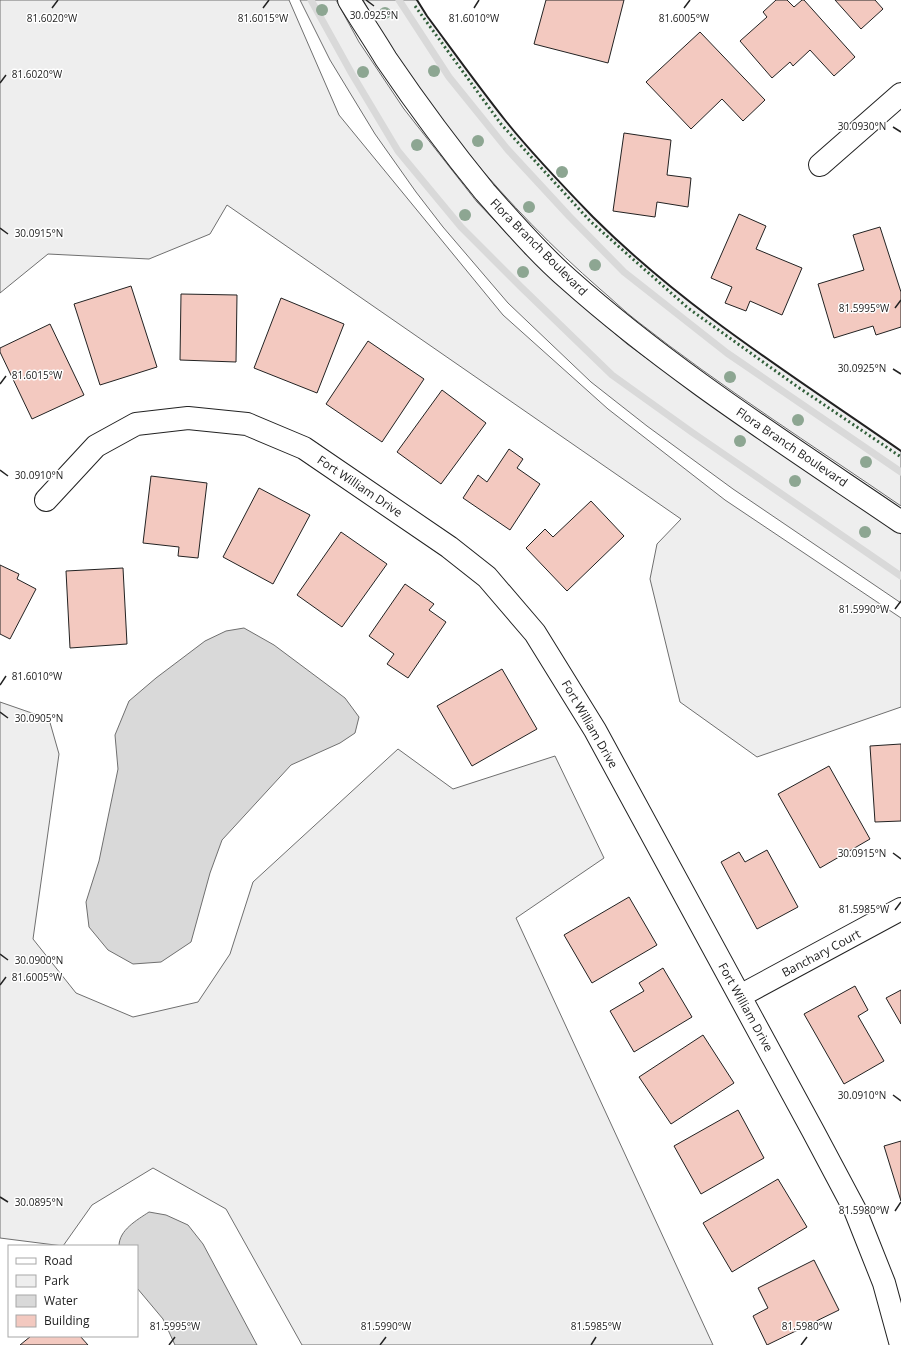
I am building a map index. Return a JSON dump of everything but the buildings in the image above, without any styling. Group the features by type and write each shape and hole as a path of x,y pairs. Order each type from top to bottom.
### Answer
{"street":[{"name":"Flora Branch Boulevard","path":"349,0 415,102 454,154 509,220 566,277 631,333 727,403 901,522"},
{"path":"820,165 901,94"},
{"name":"Fort William Drive","path":"46,500 96,446 136,424 188,418 247,424 304,448 449,547 487,577 535,633 595,730 740,996 892,1280 901,1345"},
{"name":"Banchary Court","path":"740,996 901,909"}],"green space":[{"path":"0,0 289,0 339,115 503,315 608,409 725,500 901,618 901,707 757,757 680,702 650,579 657,544 681,519 227,205 210,234 149,259 48,254 0,293"},
{"path":"300,0 336,0 359,42 404,109 477,202 543,271 627,344 733,421 901,534 901,603 733,489 647,426 591,382 508,303 443,227 375,134 330,60"},
{"path":"363,0 417,0 427,16 515,133 570,194 628,250 665,282 742,341 901,451 901,506 701,369 627,313 565,258 500,190 469,155 440,118 413,80"},
{"path":"0,702 49,719 59,754 33,939 76,993 133,1017 198,1002 230,954 253,882 398,749 453,789 555,756 604,858 516,918 713,1345 302,1345 226,1209 153,1168 92,1205 64,1245 0,1238"}],"water":[{"path":"244,628 274,645 345,698 359,717 355,733 340,743 291,765 222,840 210,873 191,942 161,962 133,964 108,950 89,927 86,902 99,861 118,769 115,735 129,701 156,678 205,641 226,631"},
{"path":"149,1212 166,1215 188,1225 203,1244 257,1345 175,1345 163,1319 138,1289 138,1245 119,1245 125,1230"}],"waterway":[{"path":"311,0 352,74 398,151 461,227 520,286 612,375 693,433 901,576"},
{"path":"399,0 449,77 508,150 569,216 624,272 727,353 901,472"}],"hedge":[{"path":"415,6 501,124 590,221 688,308 795,385 901,457"}],"wall":[{"path":"417,0 427,16 515,133 570,194 628,250 665,282 742,341 901,451"}]}
